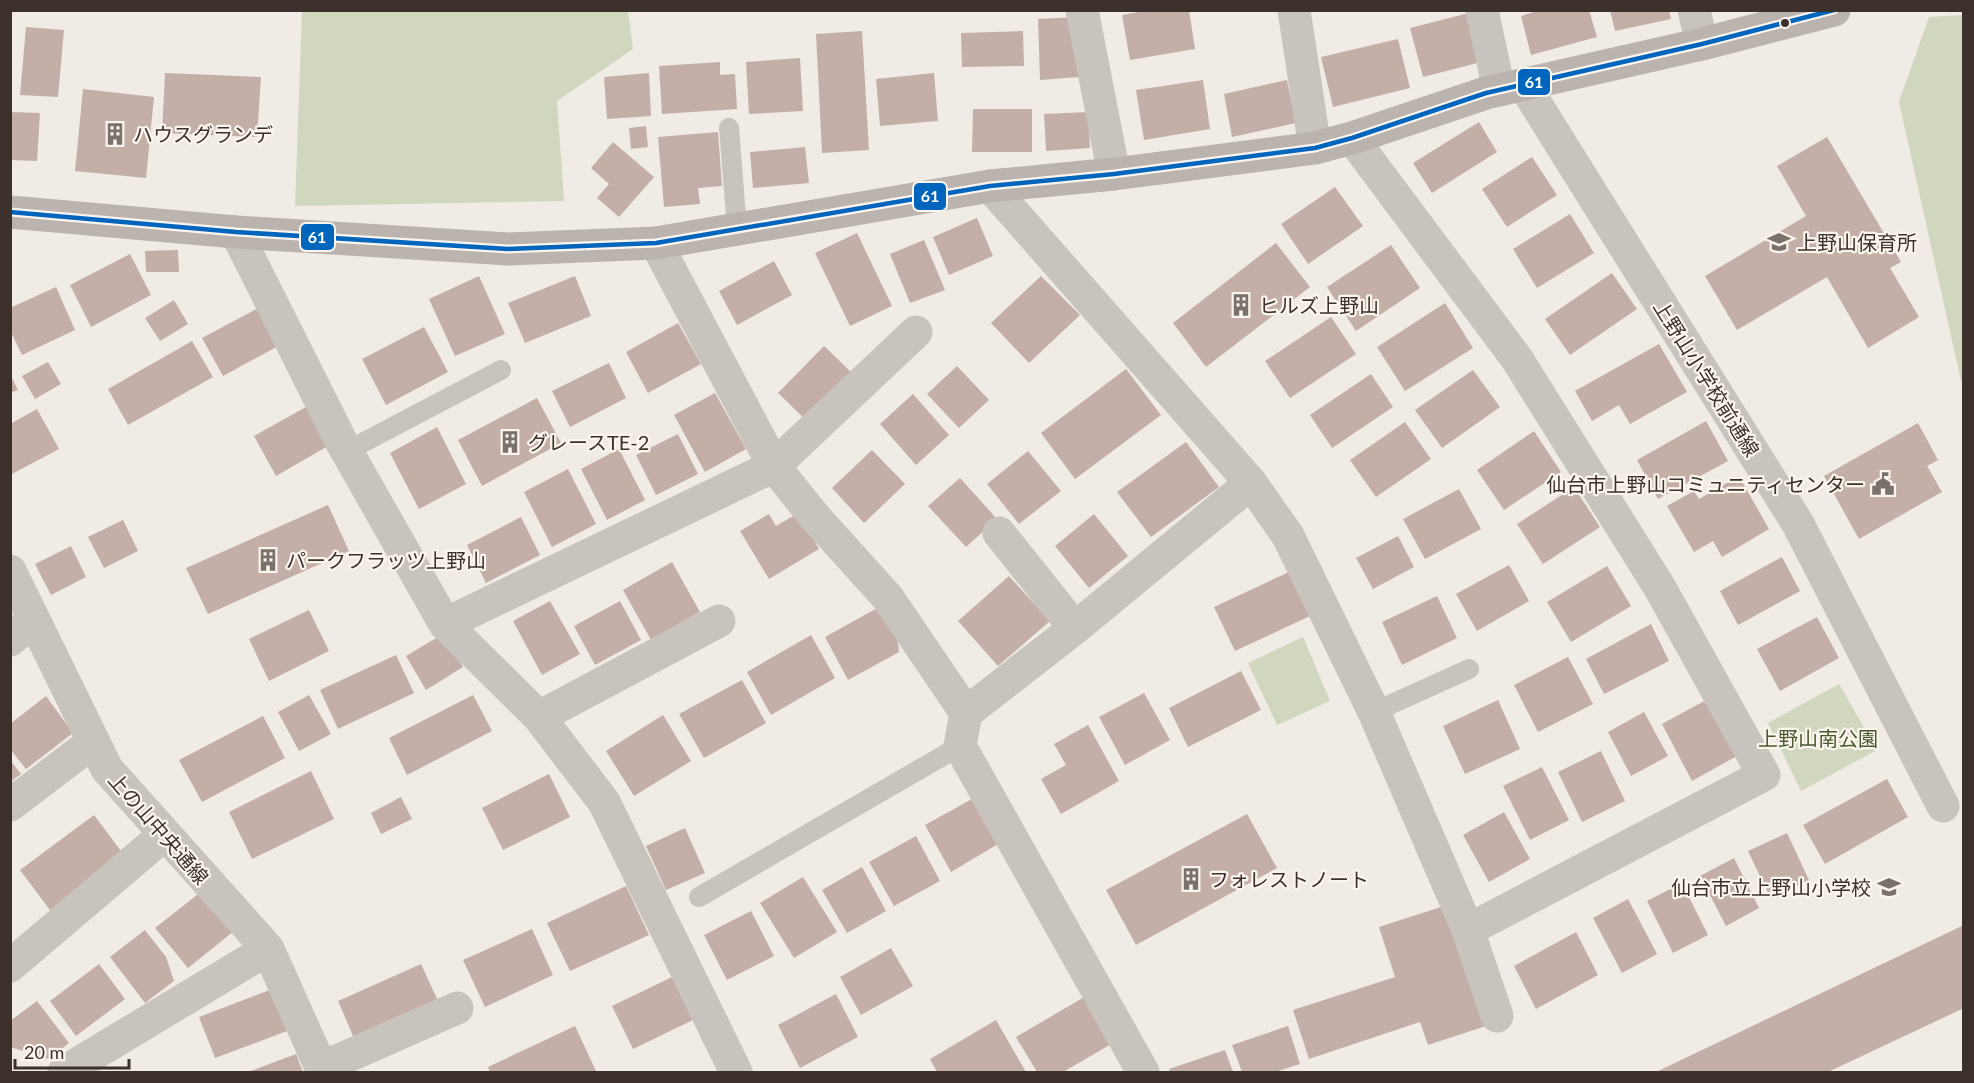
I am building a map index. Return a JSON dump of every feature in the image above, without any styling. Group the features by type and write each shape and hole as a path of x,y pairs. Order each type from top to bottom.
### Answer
{"street":[{"path":"1082,10 1114,174"},
{"path":"1294,10 1315,148"},
{"name":"上野山小学校前通線","path":"1482,10 1511,88 1798,524 1943,806"},
{"path":"1694,10 1702,44"},
{"path":"10,212 236,232 508,249 657,243 990,186 1114,174 1315,148 1511,88 1702,44 1834,10"},
{"path":"1352,138 1517,359 1660,588 1764,775 1468,930"},
{"path":"990,186 1251,483 1288,536 1374,712 1468,930 1497,1016"},
{"path":"236,232 347,451 445,624 538,717 604,802 736,1072"},
{"path":"657,243 774,466 814,516 888,598 966,713"},
{"path":"445,624 774,466 916,332"},
{"path":"1143,1072 960,746 966,713 1075,628 1251,483"},
{"path":"999,533 1075,628"},
{"name":"上の山中央通線","path":"10,572 22,630 93,742 107,769 268,949 322,1070"},
{"path":"538,717 719,621"},
{"path":"10,805 93,742"},
{"path":"10,966 164,835"},
{"path":"64,1072 268,949"},
{"path":"322,1070 457,1008"}],"lane":[{"path":"729,128 737,229"},
{"path":"347,451 501,370"},
{"path":"1374,712 1469,669"},
{"path":"699,897 960,746"}],"green space":[{"path":"302,11 628,11 633,49 557,101 564,201 295,206"},
{"path":"1964,15 1963,390 1899,102 1929,17"},
{"path":"1303,637 1330,701 1277,725 1248,663"},
{"name":"上野山南公園","path":"1839,684 1877,750 1801,791 1768,723"}],"building":[{"path":"1150,10 1189,10 1195,49 1130,60 1122,15"},
{"path":"1540,10 1589,10 1597,37 1531,55 1521,16"},
{"path":"1610,10 1669,10 1671,19 1615,31"},
{"path":"1469,13 1481,62 1423,77 1410,28"},
{"path":"1076,17 1079,77 1040,80 1038,19"},
{"path":"26,27 64,30 58,97 20,95"},
{"path":"862,31 869,150 822,153 816,34"},
{"path":"1023,31 1024,66 962,67 961,33"},
{"path":"1398,39 1410,88 1333,107 1321,57"},
{"path":"800,58 803,111 749,114 746,62"},
{"path":"720,62 720,75 735,74 737,109 662,114 659,66"},
{"path":"165,73 261,77 257,137 162,133"},
{"path":"649,73 651,116 607,119 604,77"},
{"path":"934,73 938,121 880,126 876,79"},
{"path":"1203,80 1210,129 1144,140 1136,90"},
{"path":"1287,80 1296,123 1232,137 1224,94"},
{"name":"ハウスグランデ","path":"83,89 154,97 146,178 75,171"},
{"path":"973,109 1032,109 1032,152 972,152"},
{"path":"10,112 40,113 37,161 10,160"},
{"path":"1088,112 1090,148 1046,151 1044,114"},
{"path":"1479,122 1497,152 1432,193 1413,163"},
{"path":"646,126 648,147 631,149 629,128"},
{"path":"718,132 722,186 698,188 700,204 664,207 658,137"},
{"path":"1827,137 1901,262 1890,268 1919,317 1868,348 1827,277 1737,330 1705,276 1806,216 1777,166"},
{"path":"613,142 654,177 619,217 597,198 609,184 591,168"},
{"path":"805,147 809,183 753,188 750,152"},
{"path":"1532,157 1557,195 1507,227 1482,189"},
{"path":"1335,187 1363,226 1308,264 1281,224"},
{"path":"1570,214 1594,253 1537,288 1513,249"},
{"path":"977,218 993,256 949,275 933,237"},
{"path":"857,233 892,306 850,326 815,253"},
{"path":"924,240 945,290 910,303 890,254"},
{"name":"ヒルズ上野山","path":"1276,243 1310,287 1206,367 1173,323"},
{"path":"1391,245 1420,288 1356,331 1327,287"},
{"path":"178,250 179,272 146,272 145,251"},
{"path":"130,254 151,295 91,327 70,285"},
{"path":"774,261 792,295 737,325 719,291"},
{"path":"1612,273 1637,309 1570,355 1545,319"},
{"path":"479,276 505,334 455,356 429,299"},
{"path":"575,276 591,316 525,343 508,303"},
{"path":"1041,276 1080,315 1029,363 991,323"},
{"path":"56,287 75,330 22,355 10,330 10,308"},
{"path":"174,300 188,324 160,341 145,318"},
{"path":"1445,303 1473,348 1405,391 1377,347"},
{"path":"260,307 280,345 223,376 202,338"},
{"path":"1331,317 1356,354 1290,398 1265,361"},
{"path":"678,323 701,364 648,393 626,352"},
{"path":"424,327 448,372 386,405 362,359"},
{"path":"192,341 213,377 128,425 108,389"},
{"path":"1659,344 1687,392 1630,424 1619,405 1592,421 1575,391"},
{"path":"824,346 852,373 806,420 778,393"},
{"path":"48,362 61,384 35,399 22,376"},
{"path":"609,363 626,398 570,427 552,391"},
{"path":"957,366 989,400 959,428 927,394"},
{"path":"1126,369 1161,415 1075,479 1041,433"},
{"path":"1473,370 1500,407 1442,448 1415,410"},
{"path":"10,374 18,390 10,393"},
{"path":"1371,374 1393,407 1332,448 1310,415"},
{"path":"715,393 746,449 705,472 674,415"},
{"path":"913,394 949,435 916,465 880,424"},
{"name":"グレースTE-2","path":"537,398 561,443 482,486 458,440"},
{"path":"306,407 328,446 276,476 254,436"},
{"path":"37,409 59,449 10,475 10,424"},
{"path":"1706,421 1728,461 1658,499 1637,460"},
{"path":"1405,422 1431,459 1376,497 1350,460"},
{"name":"仙台市上野山コミュニティセンター","path":"1918,423 1938,460 1927,466 1942,492 1859,539 1824,476"},
{"path":"437,427 466,484 419,509 390,453"},
{"path":"1534,431 1561,472 1504,510 1477,470"},
{"path":"678,434 698,474 656,495 636,455"},
{"path":"1186,442 1219,487 1151,537 1117,492"},
{"path":"619,449 645,500 607,520 581,469"},
{"path":"872,450 905,484 864,523 832,488"},
{"path":"1028,451 1061,491 1019,524 987,484"},
{"path":"568,469 596,524 552,547 524,492"},
{"path":"1739,476 1769,529 1722,557 1713,541 1694,552 1667,506 1694,491 1699,499"},
{"path":"960,478 997,519 966,547 928,506"},
{"path":"1574,487 1600,527 1543,564 1517,524"},
{"path":"1459,489 1481,529 1425,559 1403,519"},
{"name":"パークフラッツ上野山","path":"328,505 349,551 208,614 186,568"},
{"path":"798,513 819,549 769,579 740,531 769,514 776,526"},
{"path":"1094,514 1128,556 1089,588 1055,546"},
{"path":"521,517 540,555 486,583 467,545"},
{"path":"123,520 138,551 104,568 88,537"},
{"path":"1398,536 1414,567 1373,589 1356,558"},
{"path":"71,546 86,577 51,595 35,564"},
{"path":"1782,557 1800,591 1738,625 1720,591"},
{"path":"672,562 700,612 651,640 623,590"},
{"path":"1509,565 1529,601 1477,631 1456,594"},
{"path":"1607,566 1631,606 1571,642 1547,602"},
{"path":"1289,572 1310,616 1235,651 1214,607"},
{"path":"1009,576 1050,621 998,666 958,621"},
{"path":"1437,596 1457,638 1402,665 1382,622"},
{"path":"550,601 580,654 542,675 513,621"},
{"path":"620,601 641,640 595,665 574,626"},
{"path":"881,606 897,635 899,652 848,680 825,637"},
{"path":"309,610 329,651 269,681 249,639"},
{"path":"1817,617 1839,658 1780,691 1757,649"},
{"path":"1651,624 1669,661 1604,694 1586,659"},
{"path":"443,634 463,667 426,690 406,656"},
{"path":"811,635 835,678 771,715 747,672"},
{"path":"396,655 414,693 338,729 320,690"},
{"path":"1568,657 1593,704 1538,732 1514,685"},
{"path":"1241,671 1261,710 1188,747 1169,708"},
{"path":"742,680 766,723 704,758 679,714"},
{"path":"1144,693 1170,740 1125,765 1099,717"},
{"path":"309,695 331,734 299,751 278,712"},
{"path":"473,695 492,731 407,775 389,738"},
{"path":"46,696 73,733 26,769 10,749 10,724"},
{"path":"1498,700 1520,749 1465,774 1443,726"},
{"path":"1706,700 1737,756 1692,781 1662,724"},
{"path":"1644,712 1668,756 1631,776 1608,732"},
{"path":"663,715 691,761 634,796 606,751"},
{"path":"263,716 285,758 202,802 179,760"},
{"path":"1088,725 1119,781 1061,814 1041,779 1066,765 1054,744"},
{"path":"1601,751 1625,801 1582,822 1558,772"},
{"path":"10,760 21,774 10,782"},
{"path":"1542,767 1569,820 1530,840 1503,786"},
{"path":"311,771 334,819 252,859 229,812"},
{"path":"549,774 570,817 503,850 482,808"},
{"path":"1887,779 1908,817 1825,864 1803,825"},
{"path":"401,797 412,819 381,834 371,813"},
{"path":"972,799 998,844 951,872 925,825"},
{"path":"1504,812 1530,859 1489,882 1463,835"},
{"name":"フォレストノート","path":"1247,814 1277,868 1136,945 1106,890"},
{"path":"94,815 124,855 50,910 20,870"},
{"path":"685,828 705,873 666,890 646,846"},
{"path":"1787,833 1809,880 1771,899 1748,851"},
{"path":"916,836 940,881 894,906 869,862"},
{"path":"1734,858 1759,908 1726,926 1700,876"},
{"path":"862,867 886,911 847,933 822,890"},
{"path":"803,877 837,932 794,958 760,903"},
{"path":"1682,883 1708,935 1673,953 1647,901"},
{"path":"626,886 649,935 570,971 547,923"},
{"path":"202,891 234,931 188,968 155,928"},
{"path":"1628,899 1657,954 1622,973 1593,918"},
{"path":"1450,904 1489,1025 1428,1045 1420,1022 1309,1059 1293,1010 1395,977 1379,927"},
{"path":"751,911 774,956 727,980 704,935"},
{"path":"1964,925 1964,1008 1828,1072 1656,1072"},
{"path":"532,929 553,975 485,1007 463,960"},
{"path":"145,930 166,957 174,981 145,1003 110,957"},
{"path":"1576,932 1598,975 1536,1009 1514,966"},
{"path":"891,948 913,986 861,1015 840,977"},
{"path":"99,964 125,999 76,1036 50,1001"},
{"path":"421,964 438,1001 354,1038 338,1001"},
{"path":"674,976 695,1019 633,1049 612,1006"},
{"path":"272,989 287,1031 215,1058 199,1017"},
{"path":"836,994 858,1037 800,1068 778,1025"},
{"path":"1086,996 1113,1043 1063,1072 1037,1072 1016,1037"},
{"path":"37,1001 69,1043 49,1059 10,1047 10,1021"},
{"path":"996,1020 1026,1072 937,1072 930,1059"},
{"path":"575,1026 596,1071 490,1072 488,1067"},
{"path":"1288,1026 1300,1064 1275,1072 1242,1072 1232,1045"},
{"path":"1225,1050 1233,1072 1170,1072 1169,1069"},
{"path":"296,1054 303,1072 248,1072"}],"transit line":[{"name":"61","path":"10,212 236,232 508,249 656,243 990,186 1114,174 1315,148 1352,138 1486,93 1702,44 1834,10"}],"place":[{"name":"ハウスグランデ","path":"115,134"},
{"name":"上野山保育所","path":"1779,242"},
{"name":"ヒルズ上野山","path":"1241,305"},
{"name":"グレースTE-2","path":"510,442"},
{"name":"仙台市上野山コミュニティセンター","path":"1883,484"},
{"name":"パークフラッツ上野山","path":"268,560"},
{"name":"フォレストノート","path":"1191,879"},
{"name":"仙台市立上野山小学校","path":"1889,887"}]}
